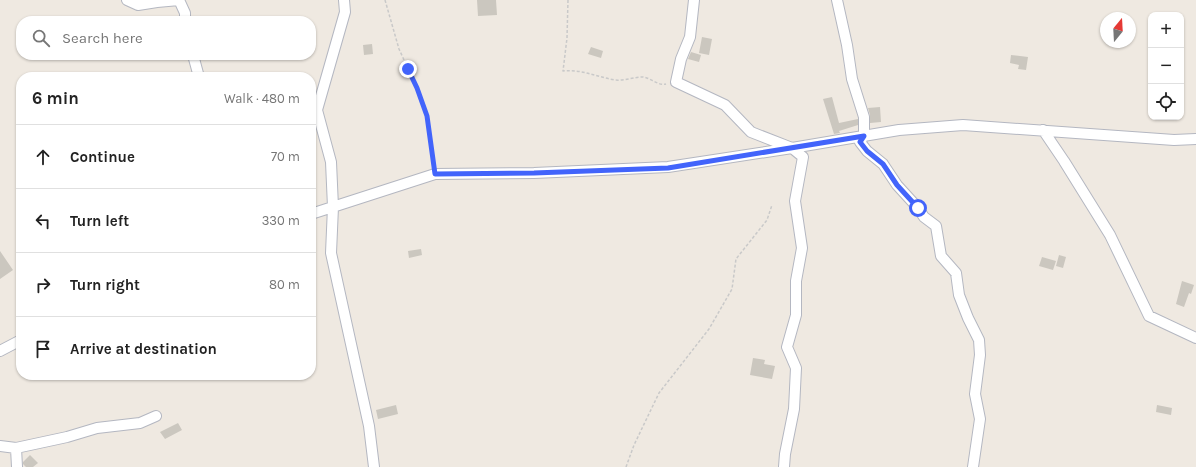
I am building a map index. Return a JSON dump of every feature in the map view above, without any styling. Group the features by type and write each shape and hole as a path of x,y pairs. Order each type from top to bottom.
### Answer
{"street":[{"path":"127,0 138,5 179,0 185,16"},
{"path":"344,0 345,12 317,110 330,162 333,207 331,253 369,426 374,467"},
{"path":"694,0 690,37 681,59 676,82 725,105 751,132 792,148 803,157 795,201 802,248 796,281 796,315 787,347 796,368 794,409 785,454 784,467"},
{"path":"837,0 847,45 852,79 864,117 864,136 860,142 867,151 883,164 897,185 918,208 924,217 936,226 941,256 956,273 959,295 979,340 980,355 975,394 980,419 973,467"},
{"path":"194,60 198,72"},
{"path":"316,212 435,174 534,173 668,168 899,130 962,124 1174,140 1196,139"},
{"path":"1043,130 1110,235 1149,316 1196,338"},
{"path":"0,351 16,343"},
{"path":"0,446 16,448 67,437 97,428 140,423 156,416"},
{"path":"16,448 17,467"}],"path":[{"path":"385,0 399,49 417,88 427,116 435,174"},
{"path":"568,0 567,38 563,71 570,70 590,73 616,80 644,77 663,85 676,82"},
{"path":"626,467 634,446 659,393 709,329 732,289 736,259 768,220 772,206"}],"building":[{"path":"477,0 496,0 497,15 478,16"},
{"path":"702,37 712,39 709,55 699,53"},
{"path":"372,44 373,54 364,55 363,45"},
{"path":"591,47 603,51 601,58 588,54"},
{"path":"691,52 701,55 699,62 688,59"},
{"path":"1011,55 1028,57 1026,70 1018,69 1019,65 1010,63"},
{"path":"832,97 839,123 858,119 858,125 834,134 823,99"},
{"path":"880,107 881,122 870,123 868,108"},
{"path":"421,249 422,255 409,258 408,251"},
{"path":"0,251 13,270 0,279"},
{"path":"1059,255 1066,257 1063,268 1056,266"},
{"path":"1042,257 1056,261 1053,270 1039,266"},
{"path":"1182,281 1194,285 1191,294 1189,293 1184,307 1176,304"},
{"path":"753,358 765,360 764,364 775,366 772,379 750,375"},
{"path":"396,405 398,414 378,419 376,410"},
{"path":"1157,405 1172,408 1171,415 1156,412"},
{"path":"178,423 182,430 165,439 160,432"},
{"path":"30,455 38,463 33,467 26,467 23,462"}],"route":[{"path":"408,69 417,88 427,116 435,174 534,173 668,168 864,136 860,142 867,151 883,164 897,185 918,208"}]}
